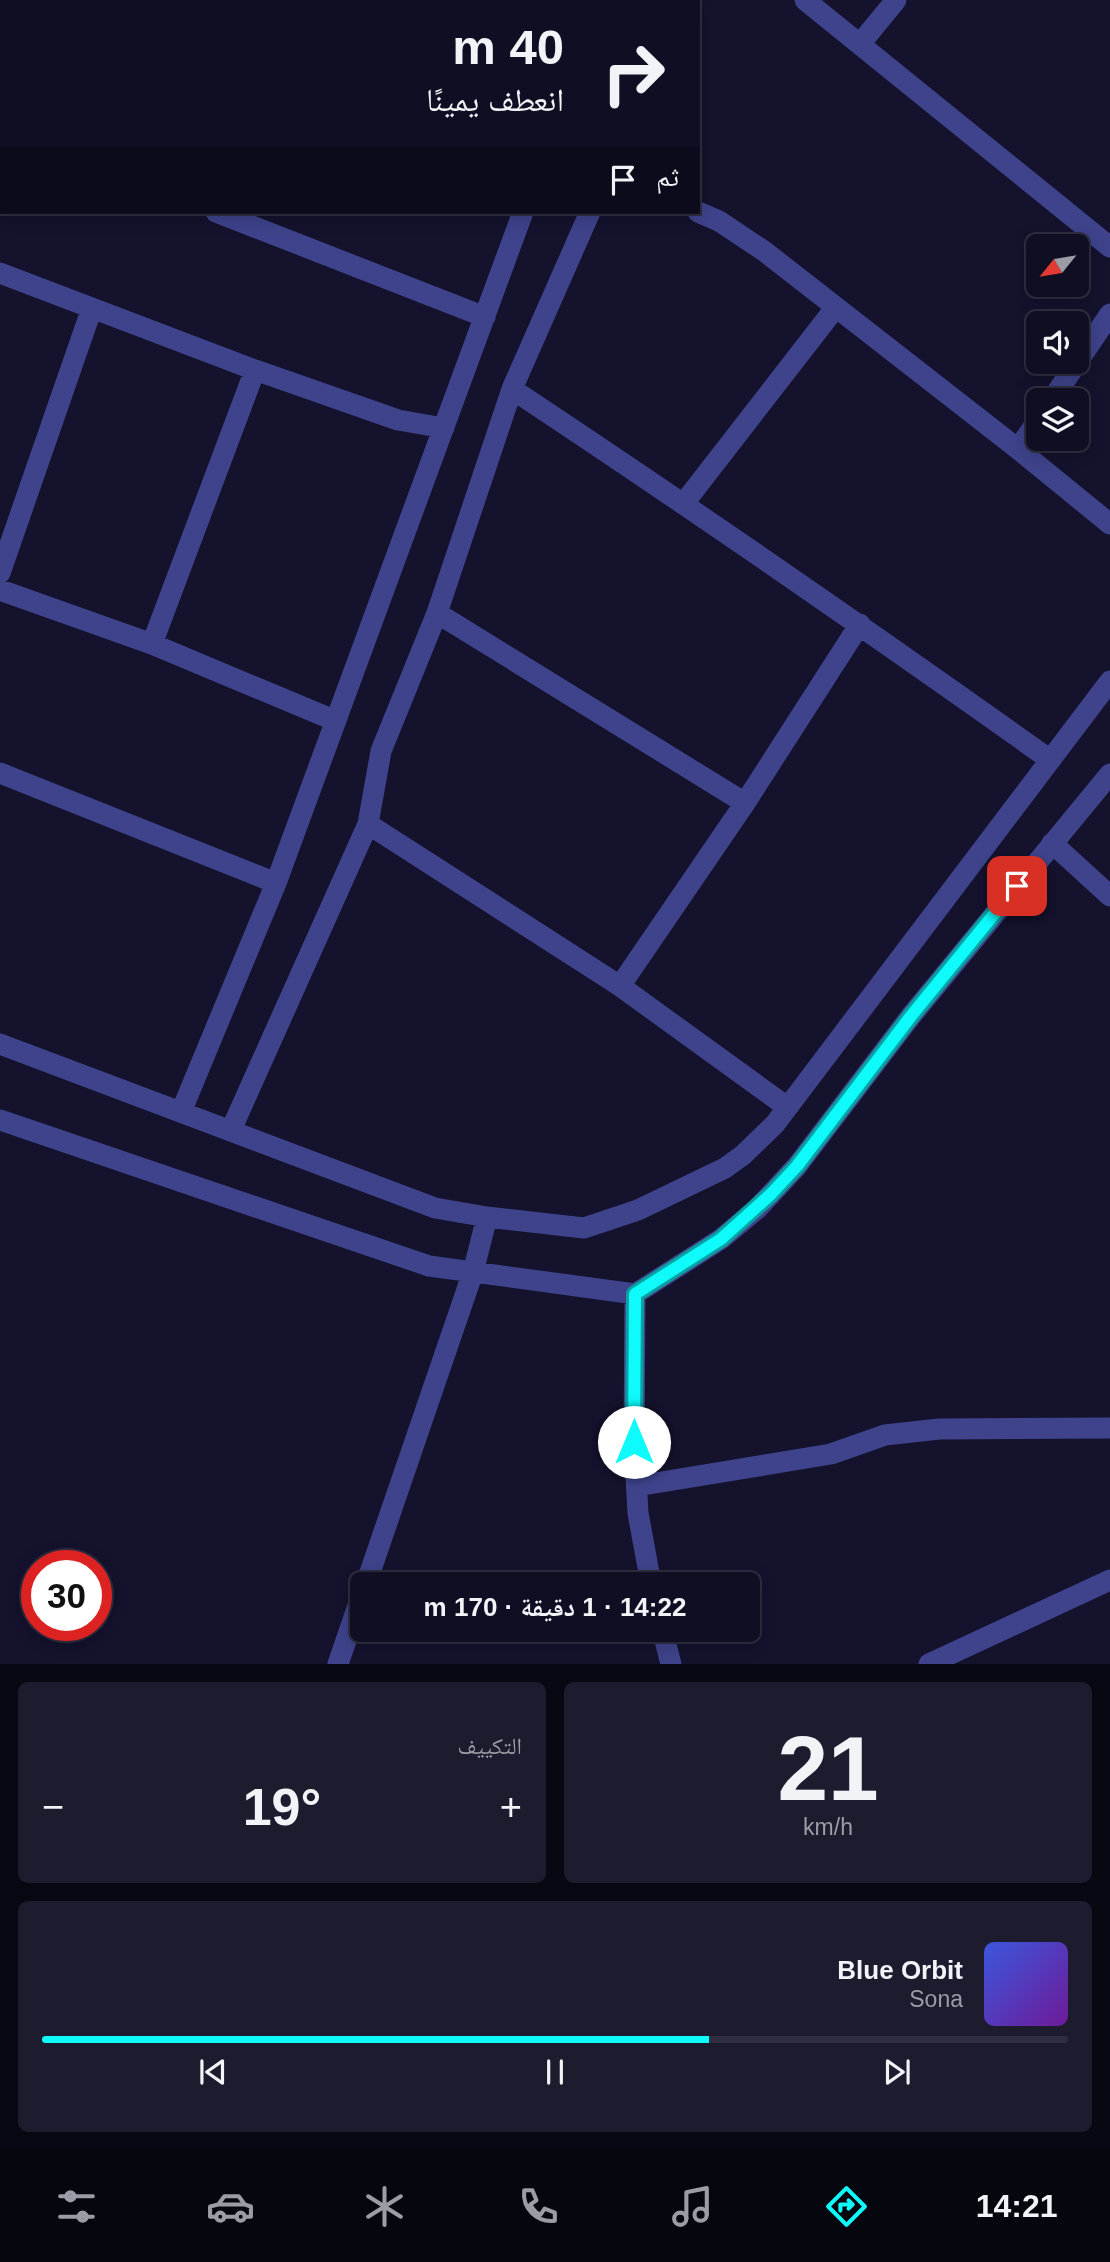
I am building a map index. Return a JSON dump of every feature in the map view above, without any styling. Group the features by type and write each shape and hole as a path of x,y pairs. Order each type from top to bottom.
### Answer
{"street":[{"path":"805,0 1110,247"},
{"path":"860,44 896,0"},
{"path":"700,213 719,221 836,307 1110,523"},
{"path":"221,214 485,317"},
{"path":"181,1112 276,883 522,214"},
{"path":"231,1130 368,824 381,751 437,613 512,389 589,214"},
{"path":"0,272 255,370 398,420 444,428"},
{"path":"684,503 836,307"},
{"path":"0,573 92,308"},
{"path":"1060,388 1110,314"},
{"path":"152,644 255,370"},
{"path":"512,389 860,624 1049,759"},
{"path":"1018,449 1026,437"},
{"path":"0,590 152,644 336,721"},
{"path":"437,613 745,803"},
{"path":"620,986 745,803 860,624"},
{"path":"0,1044 435,1208 584,1228 638,1210 725,1168 760,1140 1110,681"},
{"path":"0,773 276,883"},
{"path":"0,1120 429,1266 635,1294 721,1239 757,1209 789,1174 911,1016 1110,774"},
{"path":"368,824 620,986 787,1107"},
{"path":"1052,843 1110,896"},
{"path":"370,1572 473,1272 487,1217"},
{"path":"635,1294 634,1442 638,1513 650,1572"},
{"path":"637,1486 831,1454 885,1435 939,1429 1110,1428"},
{"path":"929,1664 1110,1580"},
{"path":"338,1664 350,1629"},
{"path":"665,1642 671,1664"}],"route":[{"path":"634,1442 635,1294 721,1239 757,1209 797,1166 911,1016 1017,886"}]}
